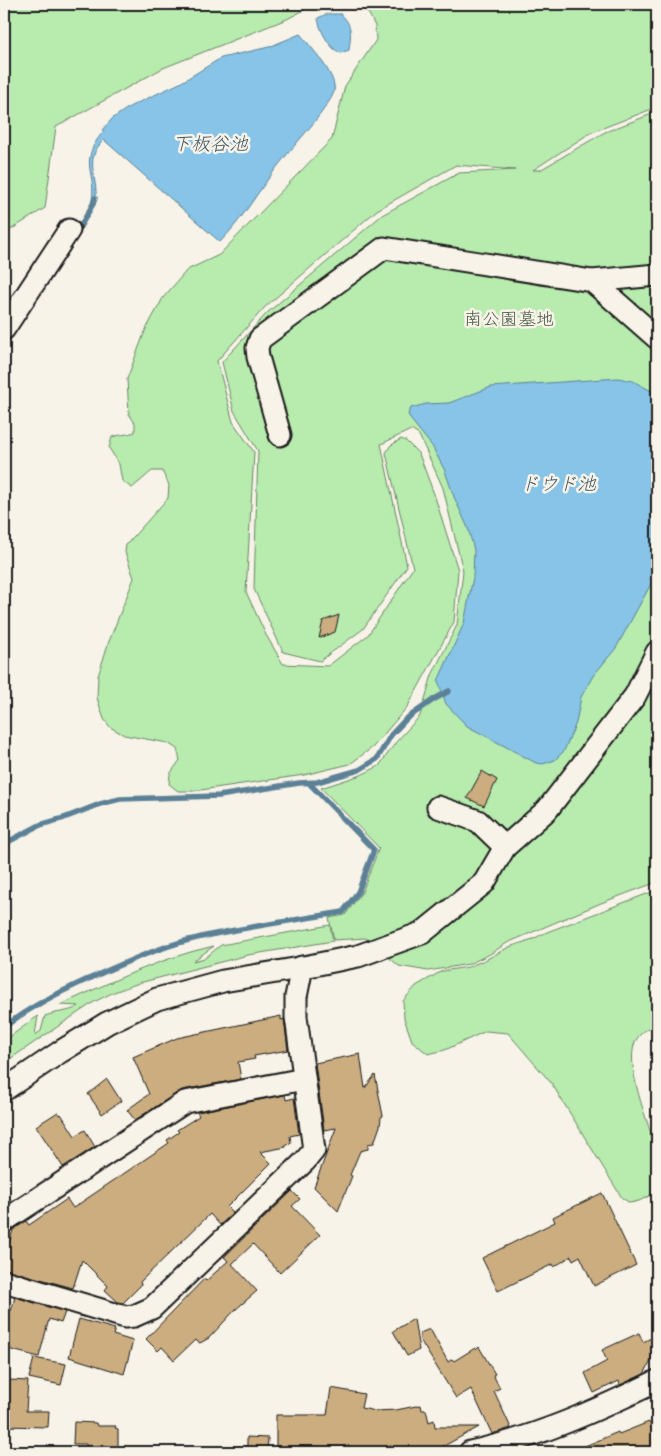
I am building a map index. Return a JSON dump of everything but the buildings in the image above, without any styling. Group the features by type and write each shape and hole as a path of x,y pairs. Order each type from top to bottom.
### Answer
{"street":[{"path":"4,329 68,230"},
{"path":"280,435 258,357 260,339 384,248 592,281 657,275"},
{"path":"592,281 657,338"},
{"path":"4,1090 106,1023 157,1000 223,981 358,956 422,933 484,882 504,847 547,810 636,696 657,652"},
{"path":"438,807 478,821 504,847"},
{"path":"4,1281 126,1317 134,1316 152,1308 305,1161 314,1150 296,1017 296,997 302,967"},
{"path":"4,1221 185,1102 304,1079"},
{"path":"470,1452 496,1447 552,1428 657,1381"}],"green space":[{"path":"4,4 328,4 312,6 287,19 163,68 56,127 45,208 4,234"},
{"name":"南公園墓地","path":"356,4 657,4 657,107 590,133 533,170 540,170 605,132 657,112 657,882 601,903 507,943 469,964 428,971 399,966 366,938 334,940 329,918 345,915 362,892 379,848 321,788 361,775 379,766 396,742 420,716 432,675 457,625 463,571 443,488 419,435 411,430 381,444 407,566 363,629 320,661 283,652 254,589 258,451 234,411 222,362 267,313 382,215 459,173 515,170 456,165 377,210 265,307 217,361 233,422 254,452 246,592 266,635 283,664 328,666 368,635 413,568 386,453 390,446 401,439 406,441 419,454 458,570 454,622 408,706 373,747 350,764 304,775 194,791 178,791 169,784 170,774 180,760 177,749 168,743 124,735 110,727 104,719 97,698 98,676 108,644 134,578 125,552 126,545 168,498 169,485 162,471 152,471 132,488 122,481 119,464 109,448 112,437 135,432 135,423 129,414 127,379 145,331 163,298 187,270 219,255 332,139 345,86 376,40 375,26 369,14"},
{"path":"657,890 657,1025 638,1037 633,1047 633,1061 638,1094 658,1158 657,1192 639,1201 630,1203 622,1198 552,1084 508,1033 486,1031 445,1050 428,1054 412,1041 404,1018 403,1001 416,986 442,971 468,967 509,947"},
{"path":"330,925 333,941 248,955 139,983 114,992 94,1002 4,1063 4,1041 38,1016 35,1035 41,1031 45,1016 71,1010 79,1006 60,1005 117,979 194,951 214,946 193,961 205,958 221,945"}],"water":[{"path":"327,14 341,14 348,22 351,35 349,50 341,53 337,51 326,38 320,28 318,18"},
{"name":"下板谷池","path":"300,34 320,58 329,73 334,85 333,93 320,115 220,242 104,140 97,148 94,156 93,171 96,196 95,205 91,204 93,194 89,161 91,153 103,129 113,118 131,106 180,83 221,58 269,47"},
{"name":"ドウド池","path":"618,378 633,381 657,394 657,573 616,648 593,676 581,697 576,723 564,751 555,760 543,764 536,763 467,726 446,704 438,681 464,623 473,577 474,550 468,528 445,471 432,446 408,414 411,408 426,404 449,403 491,387"}],"waterway":[{"path":"76,234 95,198"},
{"path":"4,343 10,333"},
{"path":"4,844 40,825 120,799 219,796 299,783 317,782 359,770 377,759 391,735 406,719 449,691"},
{"path":"4,1027 33,1007 64,990 163,948 227,931 343,912 358,892 374,850 309,783"}]}
